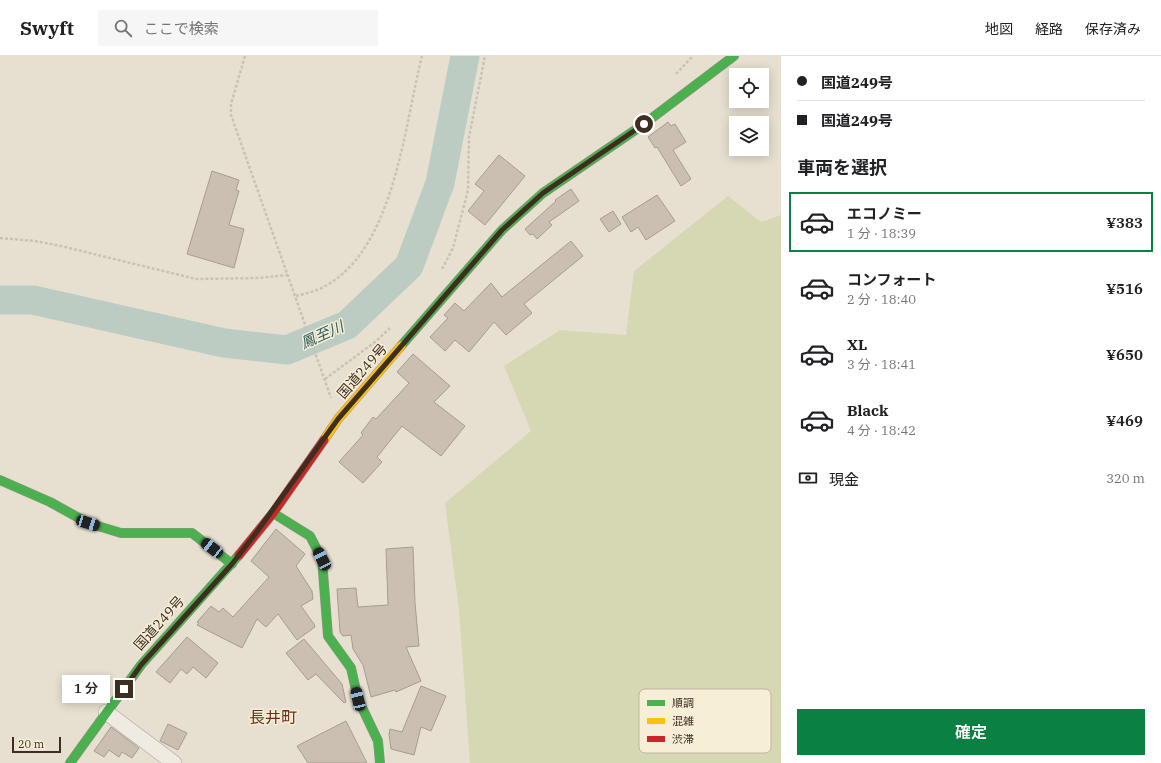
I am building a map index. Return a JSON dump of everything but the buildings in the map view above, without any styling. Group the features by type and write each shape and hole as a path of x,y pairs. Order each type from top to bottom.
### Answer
{"main road":[{"name":"国道249号","path":"70,763 141,665 232,564 272,513 338,419 502,230 543,193 644,124 734,56"},
{"path":"0,480 50,502 88,523 121,533 192,533 232,564"},
{"path":"272,513 310,536 322,559 328,636 351,668 358,699 378,741 380,763"}],"street":[{"path":"106,712 174,763"}],"path":[{"path":"245,56 231,104 231,115 296,296 338,419"},
{"path":"296,296 320,289 338,277 358,258 376,230 391,190 422,56"},
{"path":"439,274 452,248 468,190 469,137 485,56"},
{"path":"0,238 28,240 61,246 196,279 288,276"},
{"path":"325,379 375,342 391,327"}],"green space":[{"path":"728,196 761,222 781,215 781,763 470,763 459,609 445,503 531,431 504,366 560,330 626,335 634,271"}],"waterway":[{"name":"鳳至川","path":"0,300 33,300 224,343 287,350 347,325 409,266 440,183 465,56"}],"traffic: fast":[{"path":"401,346 502,230 543,193 644,124 734,56"},
{"path":"0,480 50,502 88,523 121,533 192,533 232,564"},
{"path":"273,513 310,536 322,559 328,636 351,668 358,699 378,741 380,763"},
{"path":"70,763 141,665 239,555"}],"traffic: slow":[{"path":"324,440 338,419 401,346"}],"traffic: jam":[{"path":"239,555 273,513 324,440"}],"district":[{"name":"長井町","path":"273,717"}],"route":[{"path":"124,689 141,665 232,564 272,513 338,419 502,230 543,193 644,124"}]}
